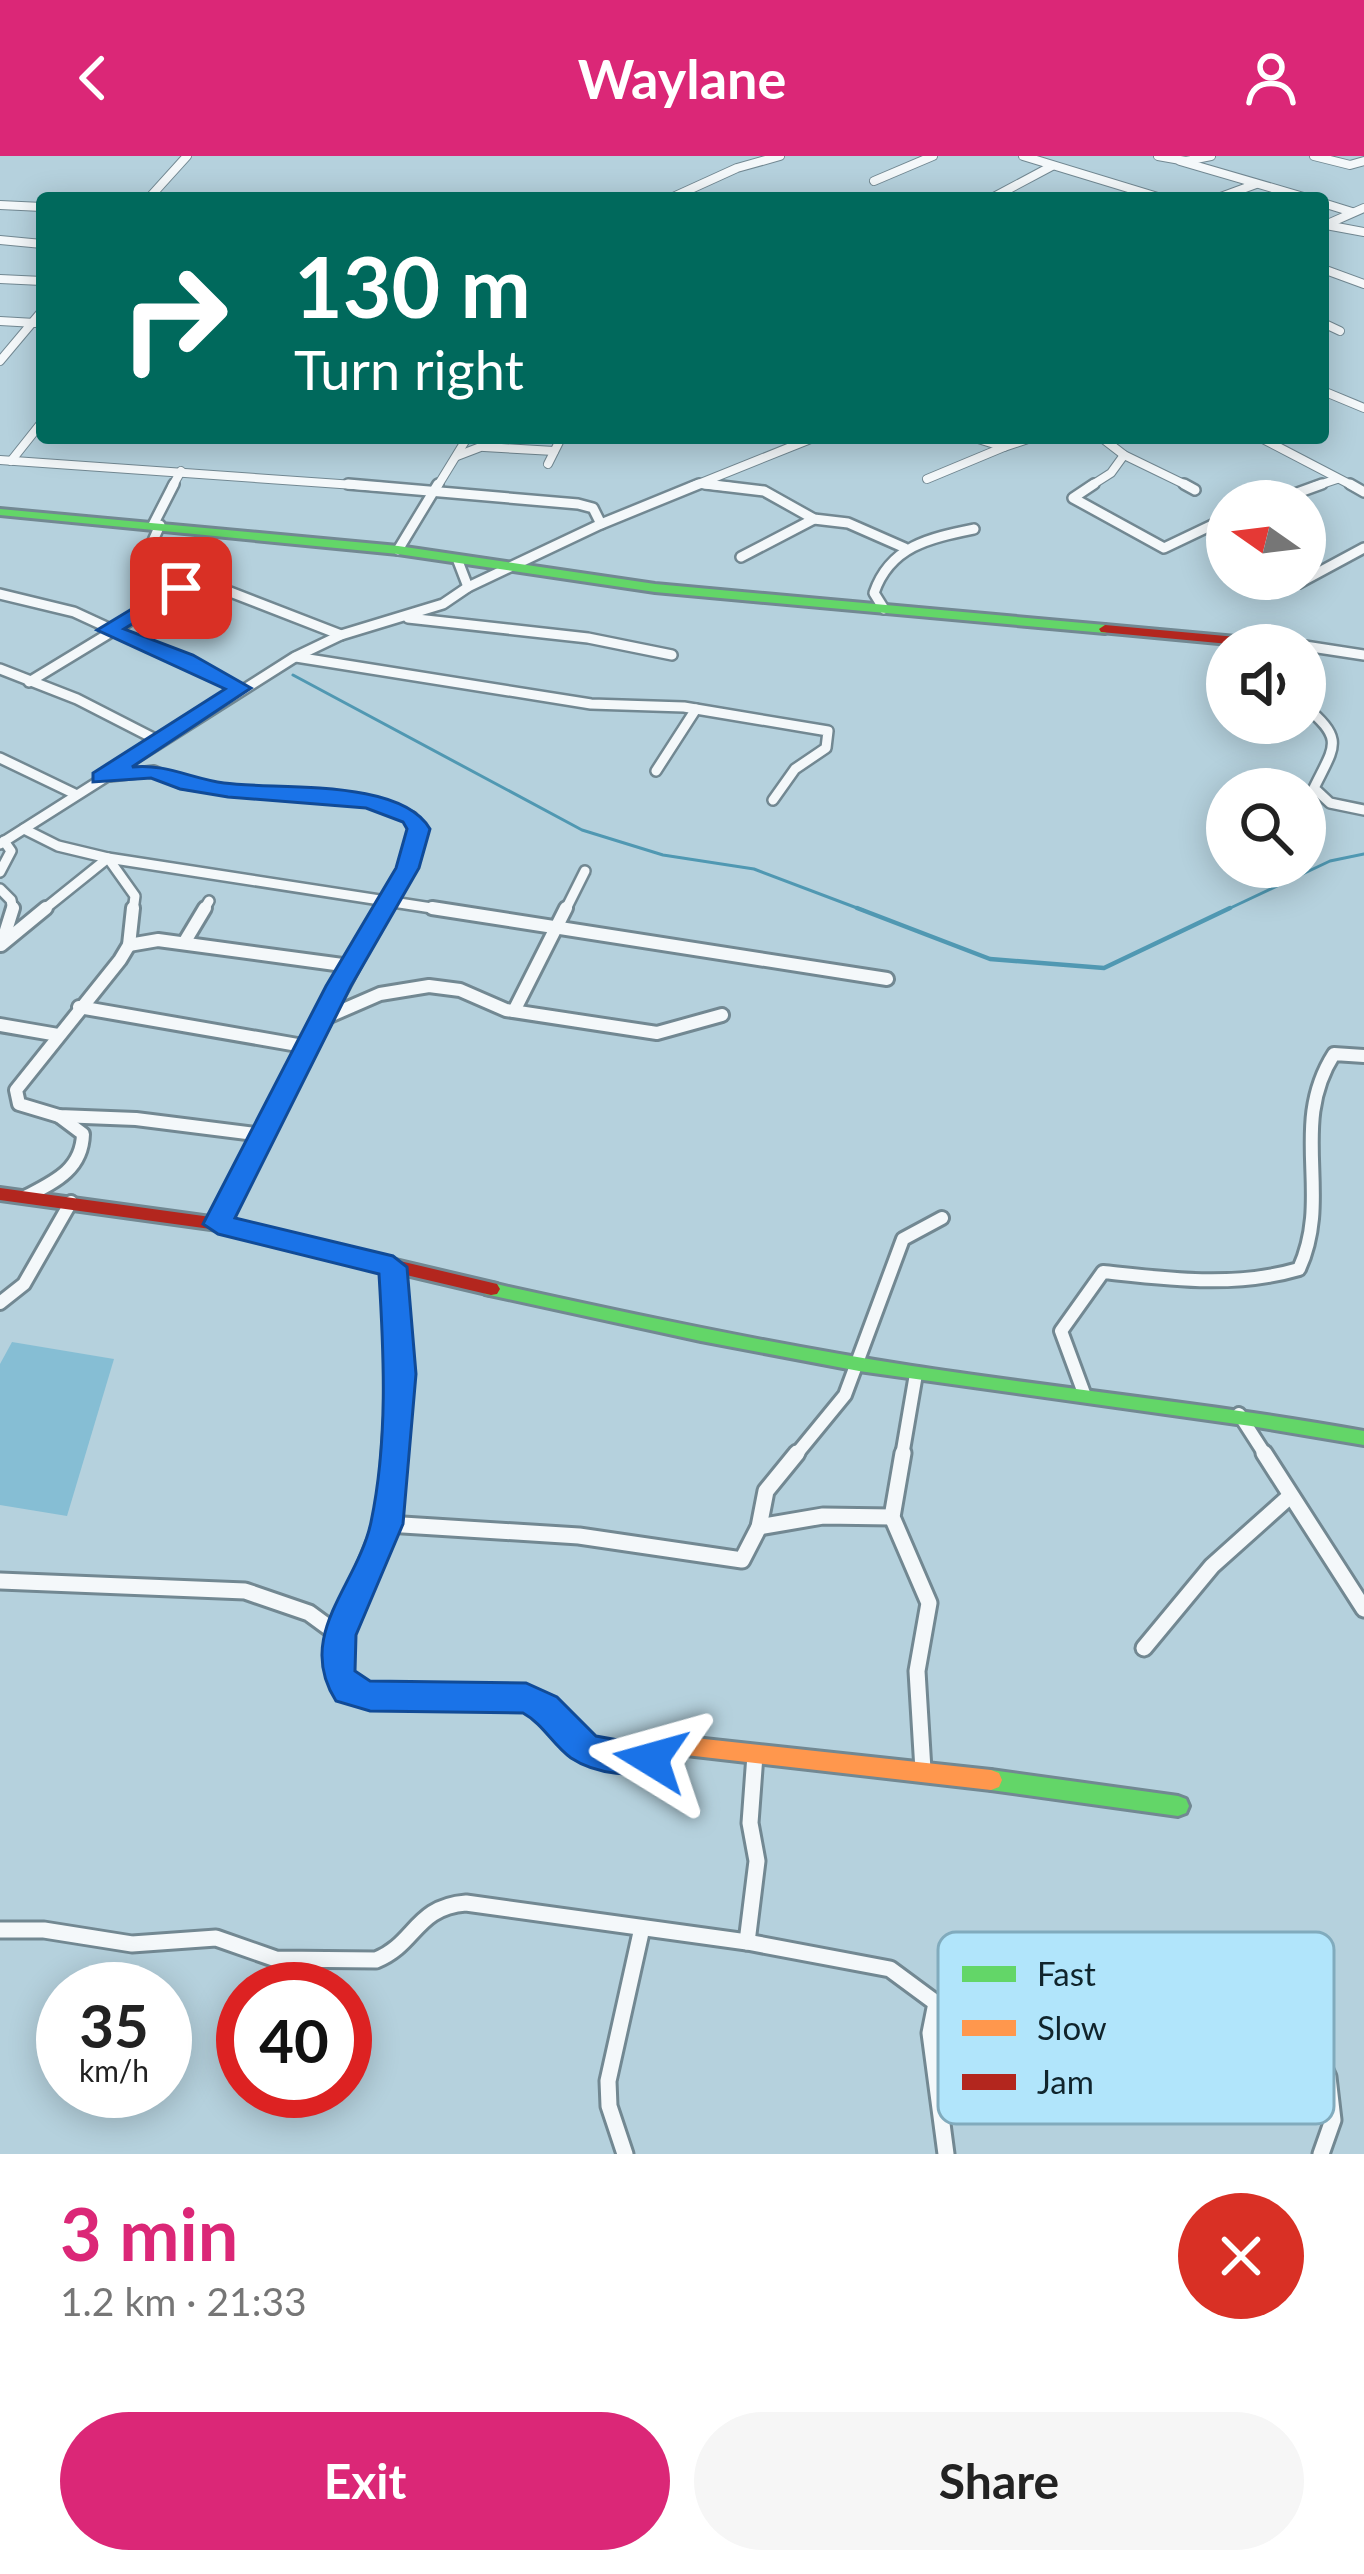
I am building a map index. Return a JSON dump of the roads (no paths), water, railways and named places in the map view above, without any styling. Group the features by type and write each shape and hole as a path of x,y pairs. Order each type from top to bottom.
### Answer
{"street":[{"path":"155,192 188,156"},
{"path":"686,192 737,168 780,156"},
{"path":"874,181 933,156"},
{"path":"1023,156 1141,192"},
{"path":"1158,156 1285,192"},
{"path":"1180,161 1211,156"},
{"path":"1314,156 1350,165 1364,161"},
{"path":"1003,192 1052,166"},
{"path":"1234,192 1256,184"},
{"path":"0,205 36,207"},
{"path":"1329,205 1353,212"},
{"path":"1329,224 1364,208"},
{"path":"1329,227 1364,232"},
{"path":"0,241 36,244"},
{"path":"1329,270 1364,284"},
{"path":"0,279 36,281"},
{"path":"0,321 36,323"},
{"path":"0,361 36,324"},
{"path":"1329,326 1340,331"},
{"path":"1329,393 1364,408"},
{"path":"6,460 36,428"},
{"path":"398,550 464,444"},
{"path":"457,456 491,444"},
{"path":"548,464 558,444"},
{"path":"0,872 11,851 2,843 295,657 340,635 443,604 468,587 602,524 797,444"},
{"path":"994,444 1004,447"},
{"path":"927,479 1013,444"},
{"path":"1110,444 1195,490"},
{"path":"1273,444 1364,493"},
{"path":"484,447 554,451"},
{"path":"1124,454 1111,473 1072,499 1163,548 1206,528"},
{"path":"6,460 578,504 593,508 602,524"},
{"path":"181,471 143,563 181,588"},
{"path":"1326,483 1337,479"},
{"path":"700,484 764,491 814,518 855,526 905,548"},
{"path":"0,512 398,550 633,586 1206,639"},
{"path":"741,556 814,518"},
{"path":"884,609 874,593 877,579 905,548 932,536 974,529"},
{"path":"1326,568 1364,548"},
{"path":"458,560 468,587"},
{"path":"28,682 181,588 207,583 340,635"},
{"path":"0,594 74,612 241,688"},
{"path":"388,618 588,638 672,655"},
{"path":"1326,649 1364,655"},
{"path":"295,657 591,704 696,709 828,731 826,748 795,769 773,800"},
{"path":"0,669 77,698 159,740"},
{"path":"656,771 696,709"},
{"path":"1326,724 1335,744 1314,788 1330,803 1364,810"},
{"path":"0,758 76,794"},
{"path":"100,778 154,771 180,783 228,790 369,801 412,817 418,829 416,846 389,901 350,966 218,1224"},
{"path":"24,829 58,846 108,858 887,979"},
{"path":"108,858 136,896 129,945 16,1090 15,1098 29,1110 58,1116 136,1119 263,1135"},
{"path":"1,945 108,858"},
{"path":"514,1011 585,871"},
{"path":"0,890 11,896 15,906 1,945"},
{"path":"184,944 209,901"},
{"path":"129,945 158,940 350,966"},
{"path":"326,1018 380,994 429,986 460,990 486,1004 514,1011 657,1033 722,1016"},
{"path":"79,1007 309,1047"},
{"path":"0,1025 58,1035"},
{"path":"1085,1396 1061,1331 1103,1272 1204,1282 1269,1278 1299,1269 1314,1218 1307,1102 1334,1054 1364,1056"},
{"path":"25,1197 77,1166 85,1150 83,1134 58,1116"},
{"path":"0,1194 218,1224 697,1337 916,1374 1239,1414 1364,1438"},
{"path":"0,1304 24,1284 71,1202"},
{"path":"387,1524 579,1536 734,1562 748,1553 766,1491 829,1418 858,1365 903,1239 942,1218"},
{"path":"393,1267 400,1374 387,1524 339,1635 338,1674 348,1690 370,1696 526,1698 545,1708 584,1747 604,1756 651,1759 686,1746 923,1770 1178,1806"},
{"path":"916,1374 892,1517 929,1603 917,1671 923,1770"},
{"path":"1239,1414 1364,1609"},
{"path":"1144,1648 1212,1565 1289,1496"},
{"path":"759,1527 824,1516 892,1517"},
{"path":"0,1581 245,1591 309,1613 339,1635"},
{"path":"747,1942 757,1861 750,1823 755,1755"},
{"path":"0,1930 44,1930 132,1944 216,1938 276,1959 376,1960 392,1954 423,1917 443,1905 466,1903 747,1942 890,1969 936,2003 930,2033 938,2094"},
{"path":"625,2154 619,2122 608,2104 610,2072 642,1928"},
{"path":"942,2124 946,2154"},
{"path":"1321,2154 1332,2124"}],"waterway":[{"path":"293,675 582,830 663,855 754,869 865,911"},
{"path":"1224,911 1330,861 1364,854"},
{"path":"857,908 990,959 1104,968 1230,908"}]}
